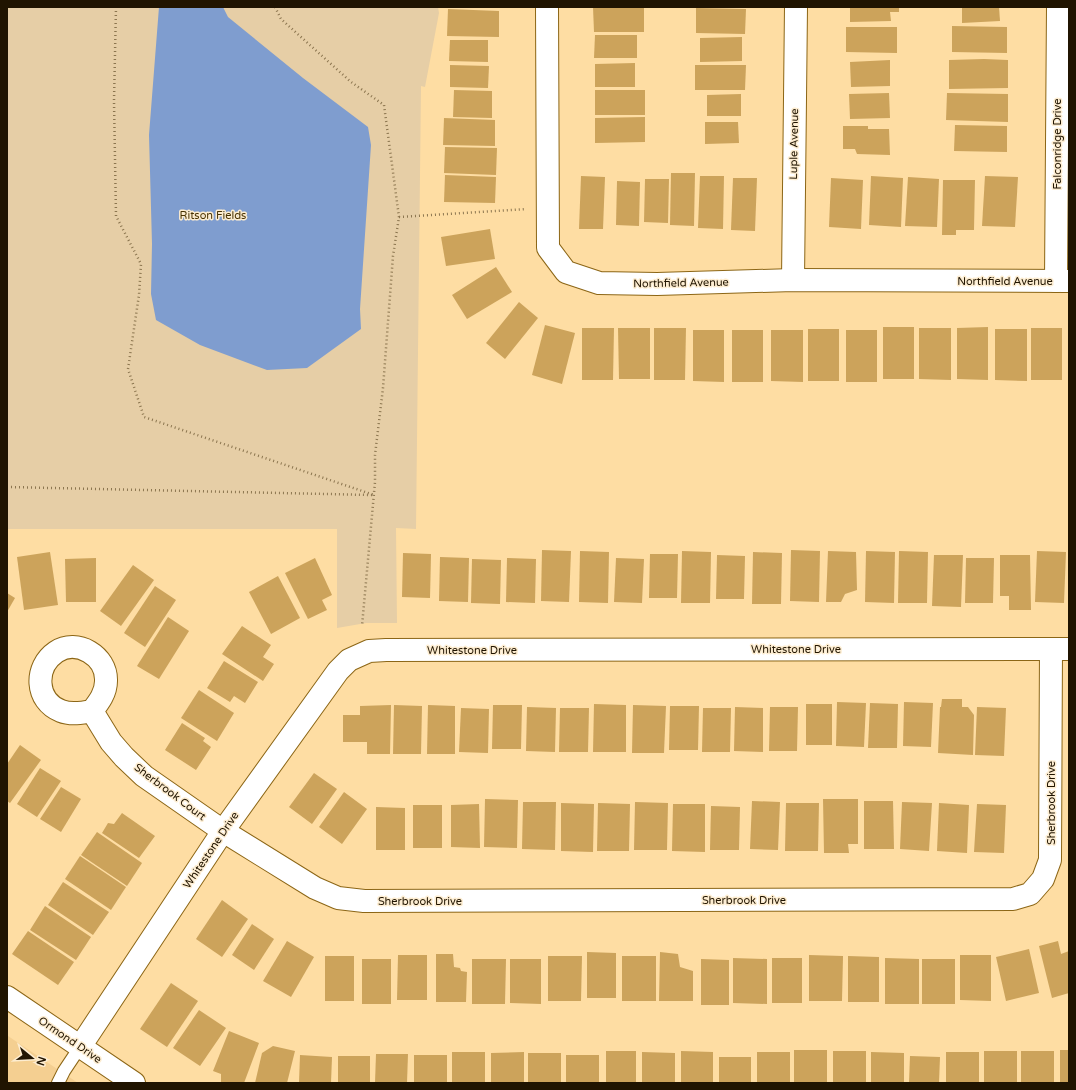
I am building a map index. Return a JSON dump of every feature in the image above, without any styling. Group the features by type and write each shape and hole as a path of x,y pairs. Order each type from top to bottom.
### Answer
{"street":[{"name":"Northfield Avenue","path":"547,7 548,248 566,272 599,283 657,284 793,280 1062,281"},
{"name":"Luple Avenue","path":"793,280 796,7"},
{"name":"Falconridge Drive","path":"1058,7 1062,281"},
{"name":"Whitestone Drive","path":"80,1047 223,831 338,671 349,660 369,651 1060,649"},
{"name":"Sherbrook Drive","path":"223,831 315,888 338,898 364,901 1013,899 1030,894 1043,879 1050,860 1060,649"},
{"name":"Sherbrook Court","path":"92,711 111,742 144,776 223,831"},
{"name":"Ormond Drive","path":"7,997 134,1083"}],"lane":[{"path":"58,1083 80,1047"}],"path":[{"path":"116,7 114,101 116,216 141,264 139,295 128,369 144,417 374,495"},
{"path":"275,7 281,19 351,82 384,105 399,217 393,256 384,388 375,455 375,482 362,626"},
{"path":"399,217 548,208"},
{"path":"7,487 374,495"}],"shaded area":[{"path":"8,1036 78,1083 7,1083"}],"green space":[{"name":"Ritson Fields","path":"7,7 438,7 439,13 425,87 421,86 416,529 396,528 397,623 366,623 337,628 337,529 7,529"}],"water":[{"path":"159,7 223,7 228,17 303,78 368,127 371,145 360,309 361,329 307,368 267,370 200,345 156,320 151,294 152,244 149,135"}],"building":[{"path":"593,7 644,7 644,32 594,32"},
{"path":"850,7 899,7 899,12 890,12 891,21 850,22"},
{"path":"962,7 999,7 1000,21 962,23"},
{"path":"696,8 746,9 745,34 696,33"},
{"path":"448,9 499,11 499,37 447,36"},
{"path":"952,26 1007,27 1007,53 952,52"},
{"path":"846,27 897,27 897,53 846,52"},
{"path":"595,35 637,35 637,58 594,58"},
{"path":"742,37 742,61 700,62 700,38"},
{"path":"450,40 488,40 488,62 449,61"},
{"path":"890,60 890,86 851,87 850,62"},
{"path":"949,60 1008,60 1008,88 949,89"},
{"path":"635,63 635,87 595,87 595,64"},
{"path":"450,65 489,66 488,88 450,87"},
{"path":"695,65 746,65 745,90 695,90"},
{"path":"454,90 492,91 492,118 453,117"},
{"path":"595,90 645,90 645,115 595,115"},
{"path":"889,93 890,118 850,119 849,94"},
{"path":"947,93 1008,94 1008,122 946,120"},
{"path":"741,94 741,116 707,116 707,95"},
{"path":"645,117 645,142 595,143 595,118"},
{"path":"444,118 495,120 495,146 443,145"},
{"path":"705,122 738,122 739,143 705,144"},
{"path":"955,125 1007,126 1007,152 954,151"},
{"path":"843,126 868,126 868,129 889,129 890,155 857,154 855,149 843,149"},
{"path":"445,147 497,148 496,175 444,173"},
{"path":"671,173 695,173 694,226 670,225"},
{"path":"445,175 496,177 495,203 444,202"},
{"path":"581,176 605,177 603,229 579,229"},
{"path":"700,176 724,176 723,229 698,228"},
{"path":"871,176 903,178 901,227 869,225"},
{"path":"985,176 1018,177 1015,227 982,226"},
{"path":"908,177 939,179 937,227 905,226"},
{"path":"733,178 757,178 755,231 731,230"},
{"path":"831,178 863,180 861,229 829,227"},
{"path":"645,179 669,179 668,223 644,222"},
{"path":"943,180 975,180 974,230 956,230 956,235 942,235"},
{"path":"617,181 640,182 639,226 616,225"},
{"path":"490,229 495,259 446,266 441,237"},
{"path":"496,267 512,292 467,319 452,295"},
{"path":"519,302 538,318 505,359 486,343"},
{"path":"545,325 575,333 562,384 532,375"},
{"path":"883,327 914,327 914,379 883,379"},
{"path":"988,327 988,380 957,379 957,328"},
{"path":"582,328 614,328 613,380 582,380"},
{"path":"618,328 650,328 650,379 619,379"},
{"path":"654,328 686,328 685,380 654,380"},
{"path":"919,328 951,328 951,380 919,379"},
{"path":"1031,328 1062,328 1062,380 1031,380"},
{"path":"808,329 839,329 839,381 808,381"},
{"path":"995,329 1027,329 1027,381 995,380"},
{"path":"693,330 724,330 724,382 693,381"},
{"path":"732,330 763,330 763,382 732,382"},
{"path":"771,330 803,330 803,382 771,381"},
{"path":"846,330 877,330 877,382 846,382"},
{"path":"542,550 571,551 569,602 541,601"},
{"path":"791,550 820,551 819,602 790,601"},
{"path":"580,551 609,552 608,603 579,602"},
{"path":"682,551 711,552 710,603 681,603"},
{"path":"828,551 856,552 857,590 845,594 841,602 826,602"},
{"path":"866,551 895,552 894,603 865,602"},
{"path":"899,551 928,552 927,603 898,603"},
{"path":"1037,551 1066,552 1064,603 1035,602"},
{"path":"50,552 58,605 24,610 17,557"},
{"path":"753,552 782,553 781,604 752,604"},
{"path":"403,553 431,554 430,598 402,597"},
{"path":"650,554 678,554 677,598 649,598"},
{"path":"717,555 745,556 744,599 716,599"},
{"path":"934,555 963,555 961,607 932,606"},
{"path":"1000,555 1030,555 1031,610 1009,610 1009,596 1000,596"},
{"path":"440,557 469,558 468,602 439,601"},
{"path":"96,558 96,602 66,602 65,559"},
{"path":"315,558 332,595 322,600 327,610 308,619 285,573"},
{"path":"507,558 536,559 535,603 506,602"},
{"path":"616,558 644,559 642,603 614,602"},
{"path":"966,558 994,558 993,603 965,603"},
{"path":"472,559 501,560 500,604 471,603"},
{"path":"133,565 154,580 121,626 100,611"},
{"path":"278,576 300,618 271,634 249,592"},
{"path":"155,586 176,600 145,647 124,633"},
{"path":"7,593 15,598 7,612"},
{"path":"168,617 189,631 159,679 137,666"},
{"path":"242,626 271,645 263,657 274,664 263,681 222,654"},
{"path":"224,661 258,682 245,703 234,696 230,702 207,688"},
{"path":"199,690 234,713 217,741 181,718"},
{"path":"942,699 962,699 962,707 968,707 974,715 973,755 938,753 940,707"},
{"path":"837,702 866,703 864,747 836,746"},
{"path":"904,702 933,703 931,747 903,746"},
{"path":"870,703 898,704 897,748 868,748"},
{"path":"594,704 626,705 626,752 593,752"},
{"path":"806,704 832,704 832,745 806,745"},
{"path":"391,705 390,754 367,754 367,742 343,742 343,715 360,715 360,706"},
{"path":"394,705 422,706 421,754 393,754"},
{"path":"428,705 455,706 455,754 427,754"},
{"path":"493,705 522,705 521,749 492,749"},
{"path":"633,705 666,706 664,753 632,753"},
{"path":"670,706 699,706 698,750 669,750"},
{"path":"527,707 556,708 555,752 526,751"},
{"path":"735,707 763,708 763,752 734,751"},
{"path":"770,707 798,707 797,751 769,751"},
{"path":"977,707 1006,708 1004,756 975,755"},
{"path":"461,708 489,709 488,753 459,752"},
{"path":"560,708 589,708 588,752 559,752"},
{"path":"703,708 731,708 730,752 702,752"},
{"path":"182,723 205,738 203,741 211,747 196,770 165,750"},
{"path":"20,745 41,760 10,803 7,801 7,764"},
{"path":"40,768 61,781 37,817 17,804"},
{"path":"314,773 337,789 312,824 289,807"},
{"path":"61,787 81,799 61,832 40,819"},
{"path":"344,792 367,809 342,844 319,827"},
{"path":"485,799 518,800 517,848 484,847"},
{"path":"823,799 858,799 858,844 848,844 849,853 824,853"},
{"path":"752,801 780,802 778,850 750,849"},
{"path":"864,801 893,801 894,849 864,849"},
{"path":"523,802 556,802 555,850 522,849"},
{"path":"635,802 668,803 667,850 634,850"},
{"path":"902,802 932,803 929,851 900,849"},
{"path":"561,803 594,804 593,852 561,851"},
{"path":"598,803 630,804 629,851 597,851"},
{"path":"786,803 819,803 818,851 785,851"},
{"path":"939,803 969,805 967,853 937,851"},
{"path":"479,804 480,848 451,847 451,805"},
{"path":"673,804 705,804 705,852 672,851"},
{"path":"977,804 1006,805 1004,853 974,852"},
{"path":"413,805 442,805 442,848 413,848"},
{"path":"711,806 740,807 739,850 710,850"},
{"path":"376,807 405,808 405,850 376,850"},
{"path":"122,813 155,836 139,858 102,833 108,823 114,824"},
{"path":"97,832 142,863 127,886 81,855"},
{"path":"80,856 126,887 111,910 65,879"},
{"path":"63,882 109,912 93,935 48,905"},
{"path":"222,900 248,919 222,957 196,939"},
{"path":"45,906 91,937 76,960 30,930"},
{"path":"252,924 274,939 254,970 232,955"},
{"path":"28,931 74,962 58,985 12,954"},
{"path":"287,941 314,957 291,997 263,981"},
{"path":"1058,941 1061,954 1069,951 1069,993 1052,998 1039,946"},
{"path":"1029,949 1039,993 1006,1001 996,957"},
{"path":"587,952 616,953 616,998 587,998"},
{"path":"660,952 678,954 680,967 693,971 693,1001 659,1001"},
{"path":"436,954 453,954 454,967 460,968 461,971 467,972 466,1002 436,1002"},
{"path":"398,955 427,955 427,1000 397,1000"},
{"path":"809,955 843,956 842,1001 809,1001"},
{"path":"960,955 991,955 991,1001 960,1000"},
{"path":"325,956 354,956 354,1001 325,1001"},
{"path":"548,956 582,956 581,1001 548,1001"},
{"path":"622,956 656,956 656,1001 622,1001"},
{"path":"848,956 879,957 879,1002 848,1002"},
{"path":"733,958 767,959 767,1004 733,1003"},
{"path":"772,958 802,958 802,1003 772,1003"},
{"path":"885,958 919,959 919,1004 885,1004"},
{"path":"362,959 391,959 391,1004 362,1004"},
{"path":"472,959 506,959 505,1004 472,1004"},
{"path":"510,959 541,959 541,1004 510,1003"},
{"path":"701,959 729,960 729,1005 701,1005"},
{"path":"922,959 955,959 955,1004 922,1004"},
{"path":"171,983 198,1001 167,1047 140,1029"},
{"path":"199,1010 226,1028 200,1066 173,1048"},
{"path":"229,1031 259,1043 244,1083 221,1083 221,1074 213,1071"},
{"path":"273,1046 295,1051 287,1083 255,1083 262,1053"},
{"path":"794,1050 827,1050 827,1083 794,1083"},
{"path":"1060,1050 1069,1050 1069,1083 1060,1083"},
{"path":"606,1051 636,1051 636,1083 606,1083"},
{"path":"681,1051 713,1052 713,1083 681,1083"},
{"path":"833,1051 866,1051 866,1083 833,1083"},
{"path":"984,1051 1017,1051 1017,1083 984,1083"},
{"path":"1021,1051 1054,1051 1054,1083 1021,1083"},
{"path":"452,1052 485,1052 485,1083 452,1083"},
{"path":"524,1052 524,1083 491,1083 491,1053"},
{"path":"642,1052 675,1053 675,1083 642,1083"},
{"path":"757,1052 790,1052 790,1083 757,1083"},
{"path":"871,1052 904,1053 904,1083 871,1083"},
{"path":"946,1052 979,1052 979,1083 946,1083"},
{"path":"528,1053 561,1053 561,1083 528,1083"},
{"path":"376,1054 408,1054 407,1083 375,1083"},
{"path":"300,1055 332,1057 331,1083 299,1083"},
{"path":"414,1055 447,1055 447,1083 414,1083"},
{"path":"566,1055 599,1055 599,1083 566,1083"},
{"path":"338,1056 370,1056 370,1083 338,1083"},
{"path":"910,1056 940,1057 939,1083 909,1083"},
{"path":"719,1057 751,1057 751,1083 719,1083"}]}
